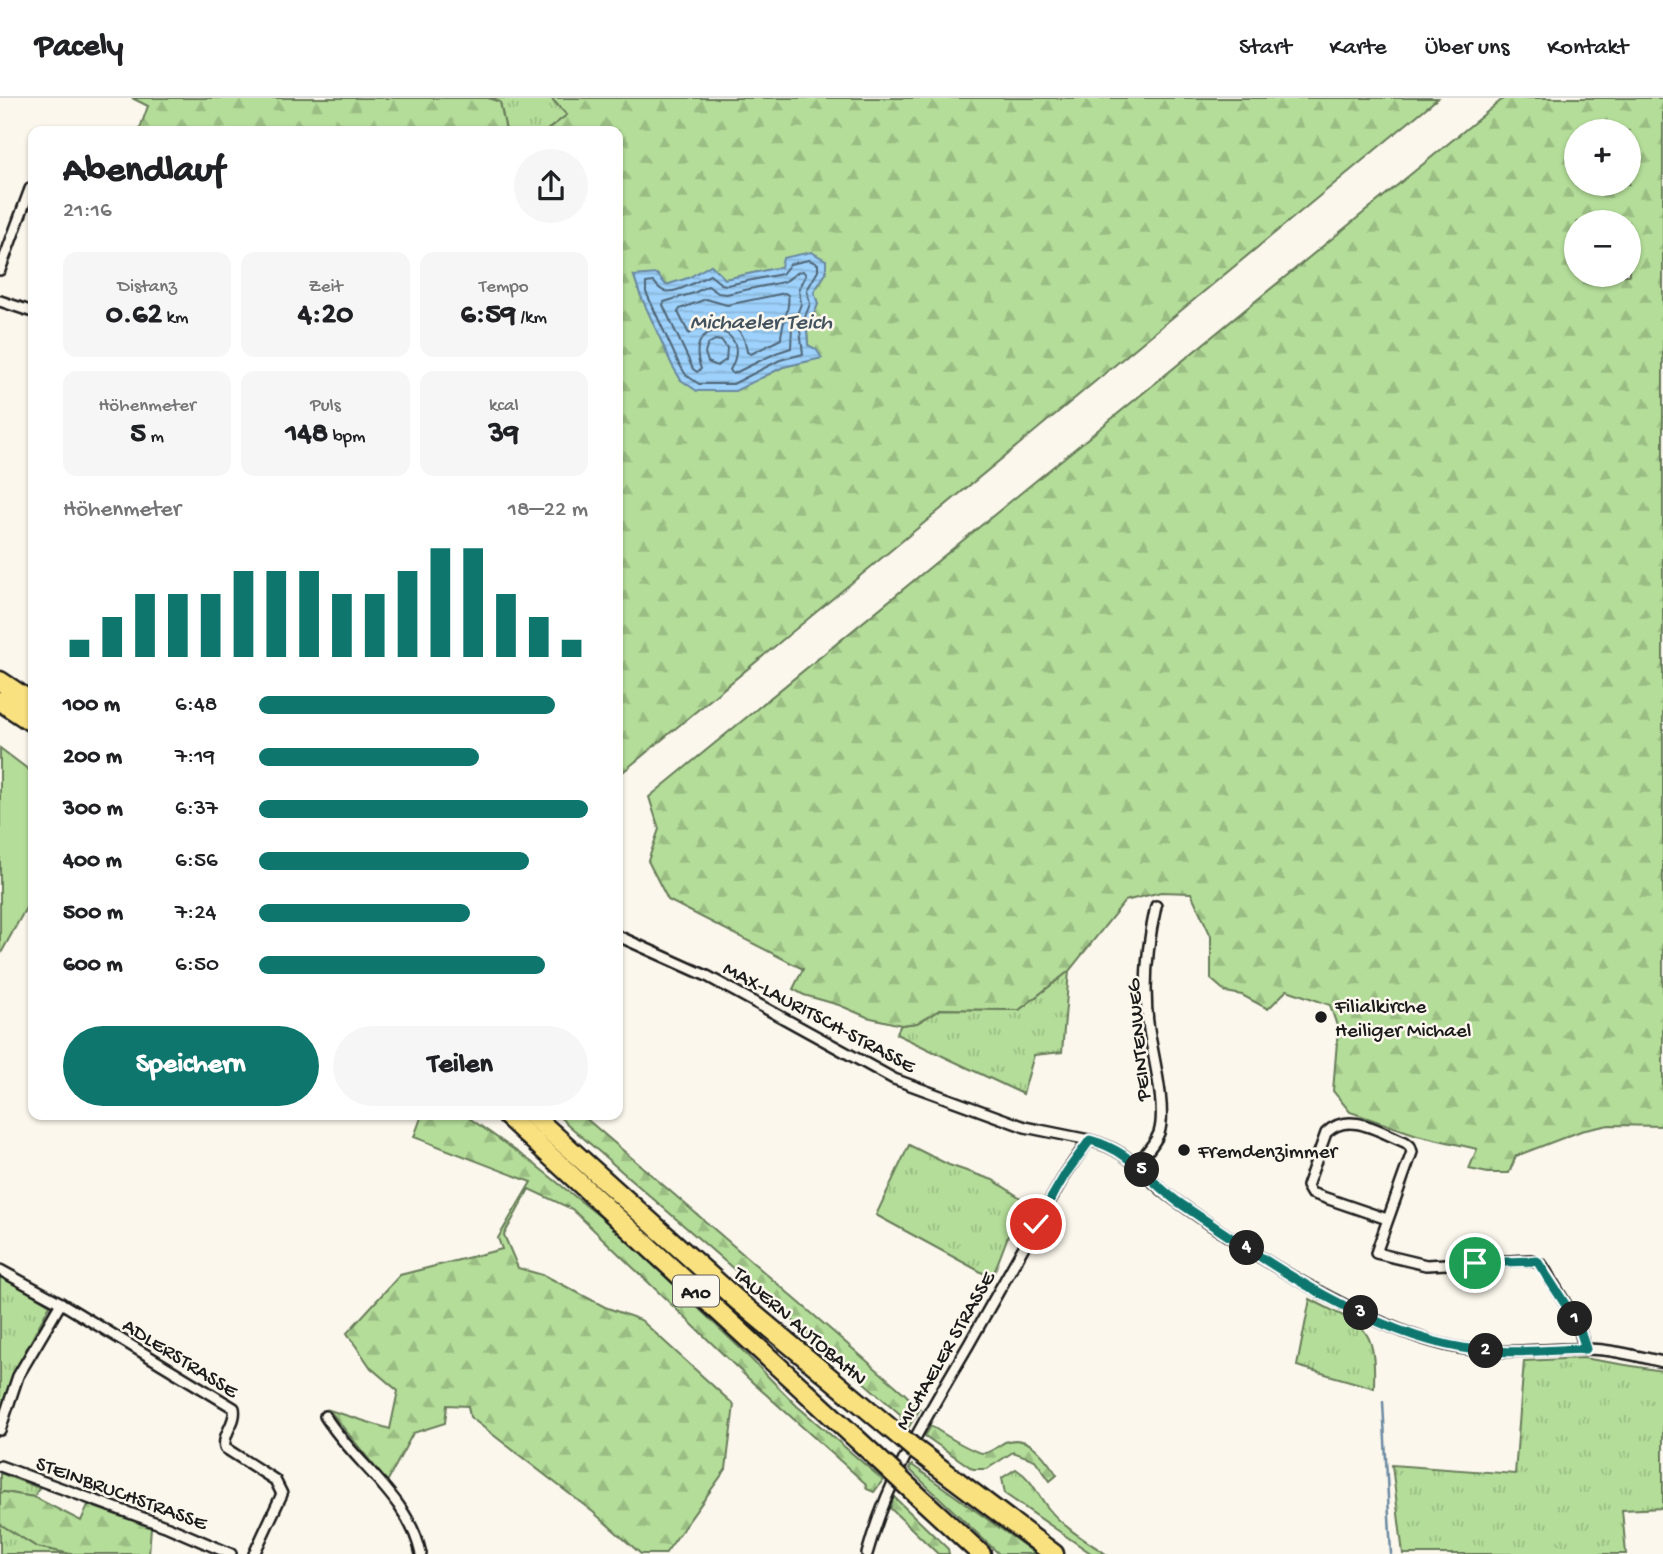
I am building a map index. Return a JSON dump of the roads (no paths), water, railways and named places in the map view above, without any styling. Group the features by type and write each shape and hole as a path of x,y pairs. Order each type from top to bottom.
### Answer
{"highway":[{"path":"0,681 28,700"},
{"path":"0,701 28,720"},
{"name":"TAUERN AUTOBAHN","path":"511,1120 981,1554"},
{"name":"TAUERN AUTOBAHN","path":"538,1120 737,1300 909,1444 1054,1554"}],"street":[{"path":"0,270 28,194"},
{"path":"0,300 28,310"},
{"name":"PEINTENWEG","path":"1137,1164 1159,1134 1161,1121 1158,1075 1148,1011 1148,943 1156,906"},
{"name":"MAX-LAURITSCH-STRASSE","path":"623,938 707,976 894,1079 1025,1127 1090,1140"},
{"path":"1387,1219 1311,1193 1308,1189 1326,1133 1338,1124 1350,1121 1405,1142 1412,1152 1376,1253 1426,1265 1537,1261 1578,1324 1586,1349"},
{"path":"1090,1140 1109,1145 1137,1164 1166,1194 1280,1270 1374,1319 1412,1335 1438,1343 1488,1351 1586,1349 1614,1351 1663,1362"},
{"name":"MICHAELER STRASSE","path":"867,1554 875,1523 915,1434 1060,1183 1090,1140"},
{"name":"ADLERSTRASSE","path":"0,1270 61,1303 234,1408 235,1417 225,1438 225,1448 275,1480 282,1494 254,1554"},
{"path":"0,1430 18,1376 61,1303"},
{"path":"325,1416 386,1488 417,1534 421,1554"},
{"name":"STEINBRUCHSTRASSE","path":"0,1466 168,1527 232,1554"}],"water":[{"name":"Michaeler Teich","path":"811,252 826,260 826,273 814,292 818,304 807,331 808,345 816,349 822,358 783,367 735,391 697,391 681,380 634,276 657,274 666,285 688,278 711,265 725,279 781,267 783,258"}],"waterway":[{"path":"1383,1402 1391,1554"}],"place":[{"name":"Filialkirche Heiliger Michael","path":"1321,1017"},
{"name":"Fremdenzimmer","path":"1184,1150"}]}
